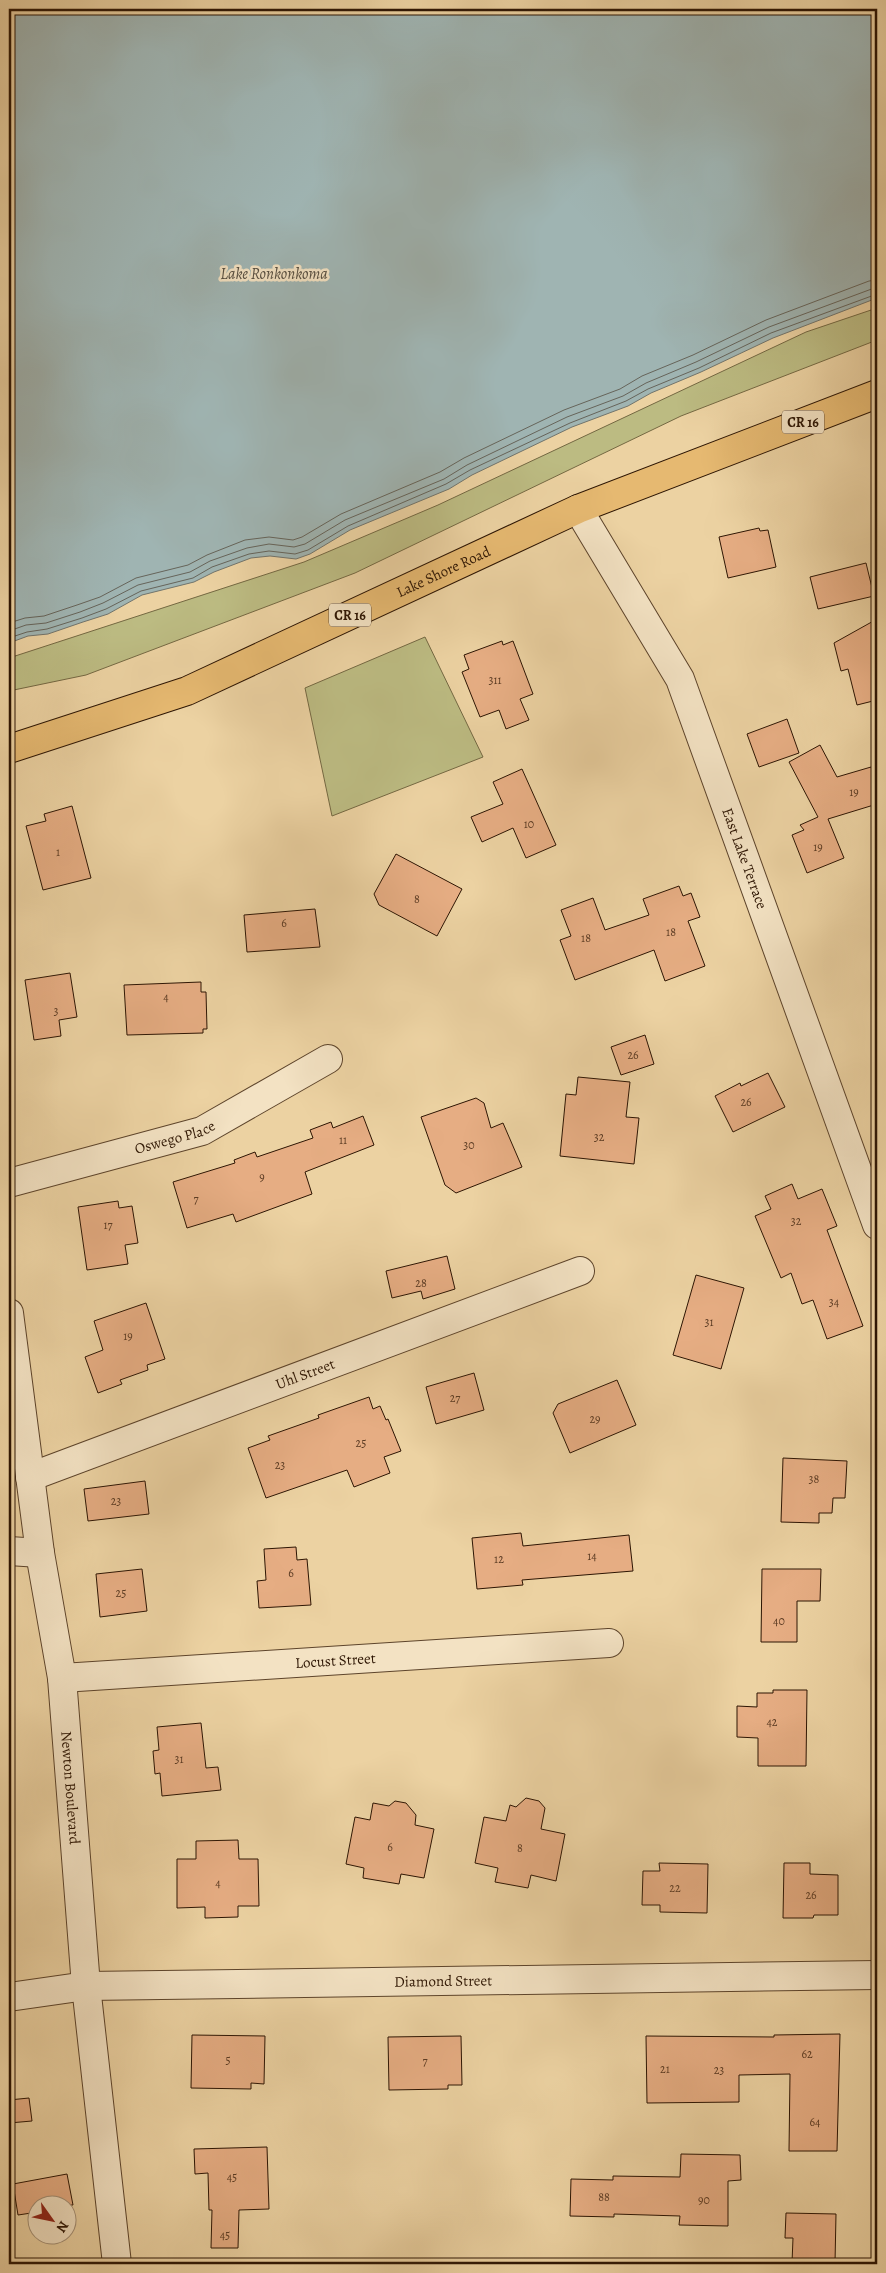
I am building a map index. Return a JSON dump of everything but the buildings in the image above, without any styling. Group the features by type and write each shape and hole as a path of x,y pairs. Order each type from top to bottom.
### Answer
{"main road":[{"name":"Lake Shore Road","path":"9,749 187,691 578,509 877,394"}],"street":[{"name":"East Lake Terrace","path":"578,509 680,679 877,1225"},
{"name":"Oswego Place","path":"9,1182 202,1131 328,1058"},
{"name":"Uhl Street","path":"30,1477 580,1271"},
{"name":"Newton Boulevard","path":"9,1312 40,1553 62,1678 86,1986 117,2264"},
{"path":"9,1551 40,1553"},
{"name":"Locust Street","path":"62,1678 609,1643"},
{"name":"Diamond Street","path":"9,1997 86,1986 877,1975"}],"shaded area":[{"path":"877,308 877,340 681,416 355,573 86,675 9,691 9,658 304,562 438,505 806,332"},
{"path":"425,637 483,757 332,816 305,688"}],"water":[{"name":"Lake Ronkonkoma","path":"9,9 877,9 877,298 773,338 651,393 628,406 572,427 472,475 449,489 350,530 310,554 296,559 270,556 251,558 194,582 142,595 108,614 48,634 28,636 9,643"}]}
